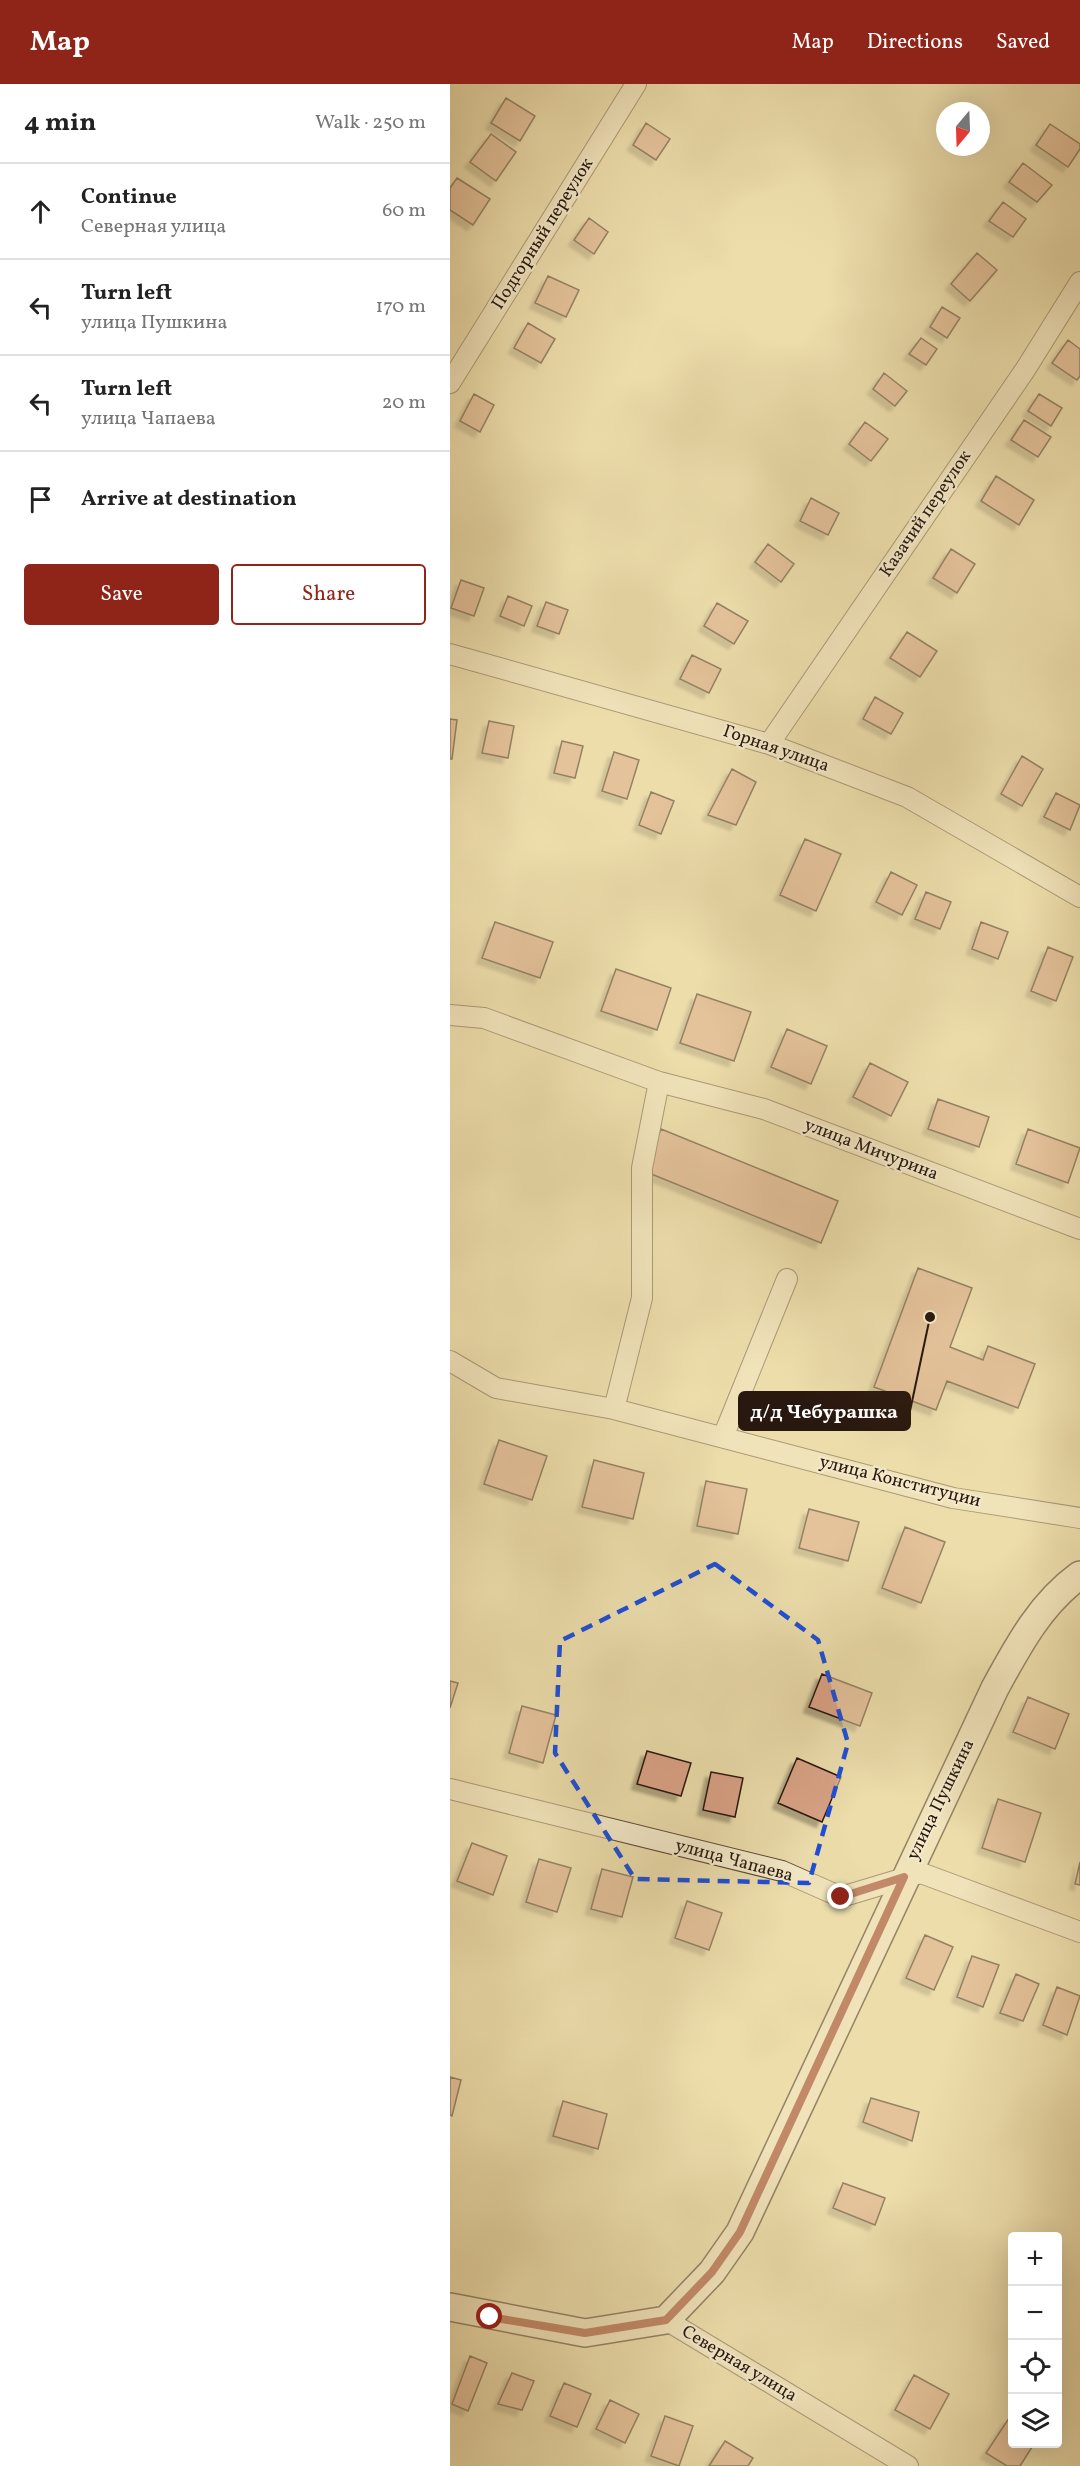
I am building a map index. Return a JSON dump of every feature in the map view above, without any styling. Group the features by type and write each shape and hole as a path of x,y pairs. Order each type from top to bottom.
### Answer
{"main road":[{"name":"улица Пушкина","path":"666,2320 712,2272 740,2232 994,1688 1028,1628 1062,1588 1080,1575"},
{"name":"Северная улица","path":"450,2307 490,2317 585,2333 666,2320"}],"street":[{"name":"Подгорный переулок","path":"450,383 636,84"},
{"name":"Казачий переулок","path":"769,744 1025,370 1080,282"},
{"name":"Горная улица","path":"450,654 769,744 907,797 1080,897"},
{"name":"улица Мичурина","path":"450,1015 484,1018 659,1082 764,1109 1080,1229"},
{"path":"615,1409 642,1298 642,1168 659,1082"},
{"path":"723,1437 787,1279"},
{"name":"улица Конституции","path":"450,1361 496,1388 615,1409 953,1498 1080,1518"},
{"path":"450,1378 496,1388"},
{"name":"улица Чапаева","path":"450,1789 782,1871 841,1897 921,1873 1080,1932"},
{"name":"Северная улица","path":"666,2320 908,2466"}],"highlighted area":[{"path":"715,1564 818,1640 848,1743 809,1883 635,1879 555,1753 560,1641"}],"building":[{"path":"506,98 535,116 520,141 491,123"},
{"path":"646,123 670,139 656,160 633,145"},
{"path":"1050,124 1080,144 1080,149 1068,167 1036,145"},
{"path":"491,134 516,152 496,181 470,162"},
{"path":"1023,163 1052,185 1037,202 1009,182"},
{"path":"457,178 490,199 473,225 450,210 450,188"},
{"path":"1003,202 1026,219 1013,237 989,221"},
{"path":"589,218 608,232 594,254 574,240"},
{"path":"977,253 997,270 970,301 951,284"},
{"path":"548,276 579,290 566,317 535,303"},
{"path":"942,307 960,318 947,338 930,327"},
{"path":"528,323 555,339 541,363 514,348"},
{"path":"921,338 937,349 926,365 909,354"},
{"path":"1068,340 1080,349 1080,376 1077,380 1052,363"},
{"path":"884,373 907,391 895,406 873,389"},
{"path":"474,394 494,405 480,432 460,421"},
{"path":"1039,394 1062,408 1051,426 1028,411"},
{"path":"1024,420 1051,437 1038,457 1011,440"},
{"path":"865,422 888,439 871,461 849,444"},
{"path":"996,476 1034,500 1019,525 981,501"},
{"path":"811,498 839,513 828,535 800,521"},
{"path":"768,544 794,564 781,582 755,562"},
{"path":"951,549 975,564 957,593 933,578"},
{"path":"461,580 484,588 474,616 451,608"},
{"path":"508,596 532,606 524,626 500,616"},
{"path":"546,602 568,610 559,634 537,626"},
{"path":"717,603 748,621 734,644 704,626"},
{"path":"907,632 937,651 920,677 890,658"},
{"path":"692,655 721,669 709,693 680,679"},
{"path":"875,697 903,713 891,734 863,719"},
{"path":"450,719 457,720 452,759 450,759"},
{"path":"489,721 514,726 508,758 482,753"},
{"path":"562,741 583,746 575,778 554,773"},
{"path":"614,752 639,760 627,799 602,791"},
{"path":"1022,756 1043,769 1022,806 1001,794"},
{"path":"732,769 756,782 736,825 708,815"},
{"path":"651,792 674,801 661,834 639,825"},
{"path":"1056,793 1080,805 1070,830 1044,817"},
{"path":"805,839 841,854 816,911 780,895"},
{"path":"891,872 917,885 902,915 876,902"},
{"path":"926,892 951,902 940,929 915,919"},
{"path":"495,922 553,942 540,978 482,958"},
{"path":"981,922 1008,932 998,959 972,949"},
{"path":"1048,947 1073,957 1056,1001 1031,991"},
{"path":"616,969 671,988 657,1030 601,1011"},
{"path":"697,994 751,1012 734,1061 680,1043"},
{"path":"787,1029 827,1046 811,1084 771,1067"},
{"path":"870,1063 908,1082 891,1116 853,1097"},
{"path":"938,1099 989,1117 979,1147 928,1129"},
{"path":"661,1129 838,1201 821,1243 644,1171"},
{"path":"1028,1129 1080,1148 1068,1183 1016,1164"},
{"path":"918,1268 972,1288 950,1347 983,1360 988,1346 1035,1364 1018,1408 947,1381 936,1410 874,1387"},
{"path":"499,1440 547,1456 532,1500 484,1484"},
{"path":"594,1460 644,1473 633,1519 582,1507"},
{"path":"706,1481 747,1489 738,1534 697,1526"},
{"path":"809,1509 859,1522 848,1561 799,1548"},
{"path":"905,1527 945,1542 921,1603 882,1588"},
{"path":"822,1674 872,1693 860,1726 809,1707"},
{"path":"450,1681 458,1683 450,1708"},
{"path":"1028,1697 1069,1714 1055,1749 1013,1732"},
{"path":"522,1706 556,1715 543,1763 509,1753"},
{"path":"647,1751 691,1763 681,1796 637,1784"},
{"path":"797,1758 841,1777 822,1822 778,1803"},
{"path":"711,1772 743,1778 735,1817 703,1810"},
{"path":"998,1799 1041,1813 1025,1862 982,1848"},
{"path":"472,1843 507,1856 493,1895 457,1881"},
{"path":"539,1859 571,1868 557,1912 526,1902"},
{"path":"1080,1862 1080,1885 1075,1884"},
{"path":"602,1869 633,1877 622,1917 591,1909"},
{"path":"687,1901 722,1913 709,1950 675,1938"},
{"path":"925,1935 953,1947 934,1990 906,1978"},
{"path":"972,1956 999,1965 983,2007 957,1997"},
{"path":"1016,1974 1039,1984 1023,2021 1000,2013"},
{"path":"1057,1987 1080,1996 1067,2035 1043,2025"},
{"path":"450,2077 461,2080 452,2116 450,2115"},
{"path":"871,2098 919,2112 912,2141 863,2122"},
{"path":"563,2101 607,2114 598,2149 553,2136"},
{"path":"843,2183 885,2198 875,2225 833,2208"},
{"path":"470,2356 487,2363 468,2411 452,2404"},
{"path":"512,2373 534,2381 522,2410 498,2404"},
{"path":"914,2375 949,2394 930,2429 895,2410"},
{"path":"564,2383 591,2394 577,2427 550,2416"},
{"path":"610,2400 639,2414 625,2443 596,2429"},
{"path":"665,2416 693,2426 679,2466 651,2456"},
{"path":"1008,2420 1008,2448 1031,2448 1020,2466 1007,2466 986,2453"},
{"path":"725,2441 753,2458 748,2466 709,2466"}],"place":[{"name":"д/д Чебурашка","path":"930,1317"}],"route":[{"path":"490,2317 585,2333 666,2320 712,2272 740,2232 904,1877 841,1897"}]}
